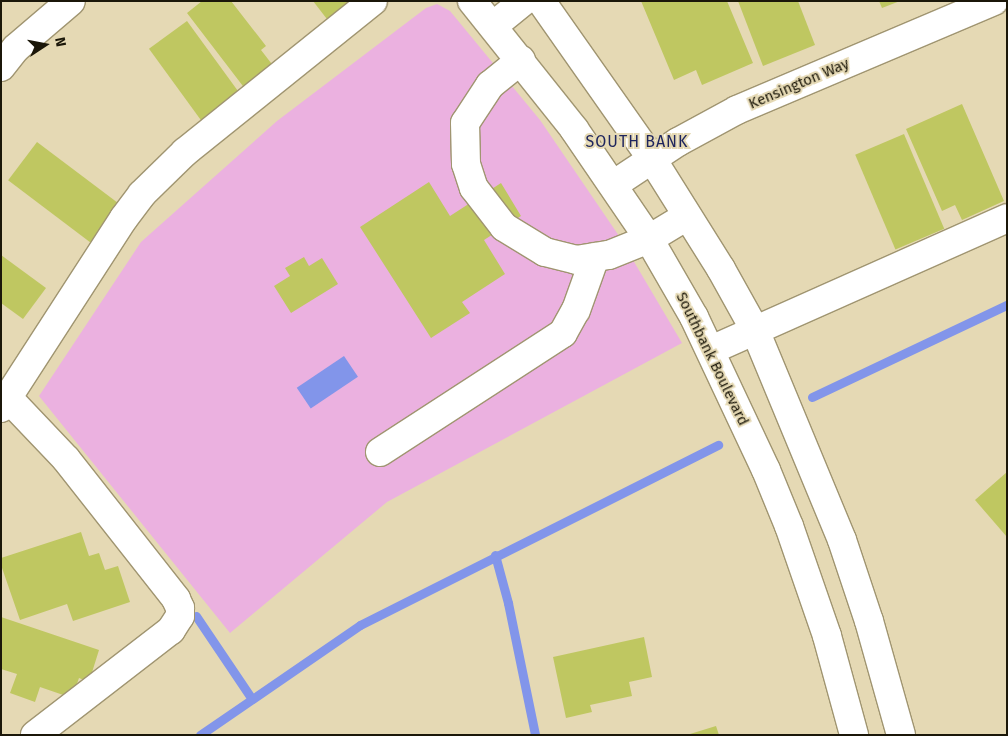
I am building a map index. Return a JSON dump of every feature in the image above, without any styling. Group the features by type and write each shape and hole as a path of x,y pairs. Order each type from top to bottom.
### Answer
{"street":[{"path":"1,67 16,48 71,1"},
{"path":"35,735 171,630 180,616 180,608 176,599 66,460 5,403 124,218 149,187 185,152 373,1"},
{"name":"Southbank Boulevard","path":"472,1 521,60 574,129 649,239 711,350 766,470 809,580 827,636 854,735"},
{"path":"493,26 524,1"},
{"path":"541,1 652,159 755,330 842,540 869,621 900,735"},
{"name":"Kensington Way","path":"613,186 678,142 737,110 994,1"},
{"path":"521,60 490,85 465,123 466,164 474,188 504,227 545,252 576,260 609,255 649,239 687,216"},
{"path":"711,350 1007,218"},
{"path":"380,452 563,333 576,310 595,257"}],"shaded area":[{"path":"437,4 450,11 540,120 617,233 682,343 387,502 230,633 39,396 141,242 277,121 426,8"}],"water":[{"path":"344,356 358,377 311,409 297,388"}],"building":[{"path":"202,1 231,1 266,46 261,50 278,72 249,94 187,13"},
{"path":"313,1 358,1 330,23"},
{"path":"641,1 727,1 753,63 702,85 696,70 674,80"},
{"path":"738,1 798,1 815,45 763,66"},
{"path":"879,1 900,1 882,8"},
{"path":"187,21 240,95 202,122 149,49"},
{"path":"962,104 1004,201 962,220 955,205 942,211 906,129"},
{"path":"904,134 944,229 895,250 855,155"},
{"path":"37,142 122,206 93,244 8,180"},
{"path":"429,182 450,216 501,183 521,216 484,240 505,274 462,302 470,313 431,338 360,227"},
{"path":"1,255 46,288 23,319 1,303"},
{"path":"304,257 309,266 322,258 338,284 291,313 274,286 290,276 285,268"},
{"path":"1007,472 1007,537 975,500"},
{"path":"81,532 89,556 99,553 105,570 118,566 130,602 73,621 67,604 20,620 1,565 1,558"},
{"path":"1,617 99,650 89,682 79,678 72,698 40,687 35,702 10,693 17,674 1,669"},
{"path":"644,637 652,677 629,682 632,696 590,705 592,712 566,718 553,657"},
{"path":"716,726 719,735 690,735 690,734"}],"waterway":[{"path":"812,397 1007,305"},
{"path":"200,735 360,625 718,445"},
{"path":"495,555 508,603 535,735"},
{"path":"196,616 252,699"}],"district":[{"name":"SOUTH BANK","path":"637,142"}]}
